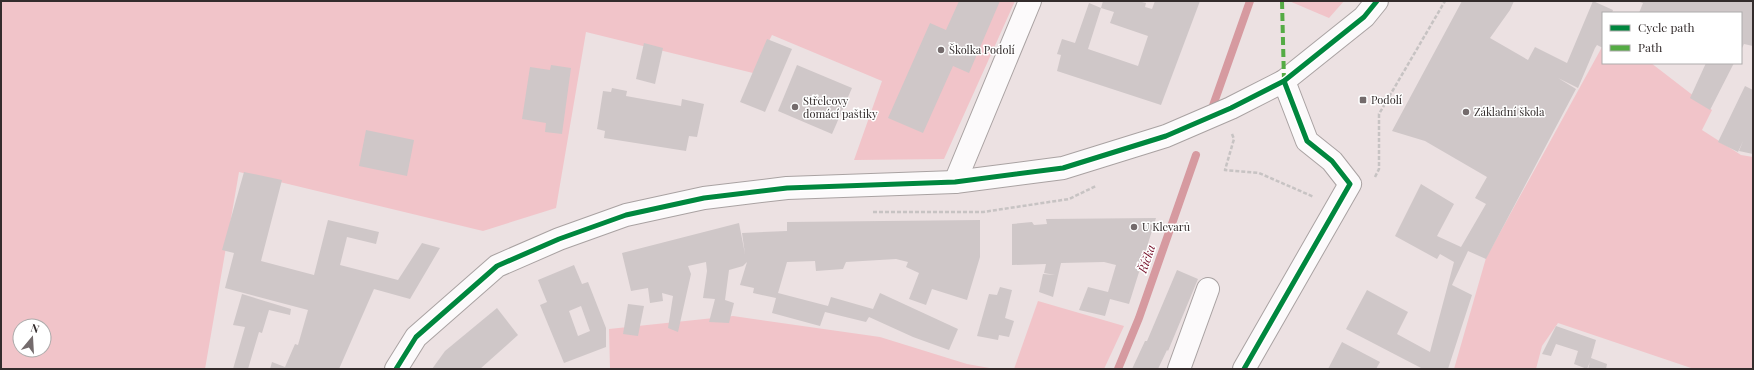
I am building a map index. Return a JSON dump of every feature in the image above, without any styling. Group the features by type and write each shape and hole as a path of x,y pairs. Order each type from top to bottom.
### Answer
{"street":[{"path":"955,182 1030,1"},
{"path":"396,369 416,337 497,266 558,239 626,215 704,198 787,188 955,182 1063,168 1166,136 1182,128 1230,118 1284,81 1364,17 1377,1"},
{"path":"1244,369 1350,184 1332,161 1308,141 1284,81"},
{"path":"1179,369 1208,288"}],"path":[{"path":"1230,118 1234,139 1226,170 1259,173 1337,207"},
{"path":"871,212 982,212 1069,199 1102,183"}],"shaded area":[{"path":"1,1 1015,1 944,159 854,160 882,81 772,35 753,73 586,32 556,208 483,231 239,172 205,369 1,369"},
{"path":"1289,1 1344,1 1329,18"},
{"path":"1602,47 1602,64 1652,64 1712,110 1702,130 1741,155 1753,157 1753,369 1694,369 1558,323 1542,346 1536,369 1454,369 1486,258"},
{"path":"1038,301 1124,326 1104,369 1014,369"},
{"path":"733,316 880,337 967,364 995,369 610,369 609,329"}],"building":[{"path":"959,1 1000,1 969,73 953,66 923,133 888,118 930,23 946,30"},
{"path":"1103,1 1138,1 1146,3 1145,7 1152,9 1155,1 1200,1 1161,105 1057,71 1061,55 1057,54 1062,39 1075,43 1089,3 1101,8","holes":["1101,8 1114,12 1110,23 1148,36 1138,66 1088,49"]},
{"path":"1462,1 1514,1 1510,10 1490,38 1528,60 1535,47 1567,63 1593,1 1613,10 1612,12 1602,12 1602,48 1597,45 1595,48 1578,88 1558,78 1576,89 1486,259 1468,251 1452,285 1472,295 1448,369 1423,369 1346,329 1367,290 1408,312 1397,334 1430,352 1454,262 1440,254 1437,259 1395,236 1421,184 1454,204 1437,236 1461,247 1486,204 1475,198 1487,177 1425,141 1392,131"},
{"path":"1637,1 1753,2 1753,46 1744,44 1742,48 1742,12 1639,12 1643,3"},
{"path":"767,39 792,49 765,112 740,102"},
{"path":"644,43 663,48 655,84 636,79"},
{"path":"1706,64 1733,64 1710,110 1690,98"},
{"path":"551,65 571,68 562,134 545,132 546,123 522,119 530,67 550,70"},
{"path":"797,65 852,88 832,134 778,111"},
{"path":"1745,86 1753,90 1753,154 1739,151 1743,141 1738,152 1718,142"},
{"path":"612,88 627,91 626,96 681,106 682,99 704,104 697,137 689,136 686,151 604,138 605,131 597,129 603,91 611,92"},
{"path":"366,130 414,140 407,176 359,166"},
{"path":"244,172 282,180 261,261 314,275 328,220 379,232 376,244 347,237 340,265 398,280 422,243 440,248 410,299 374,289 339,369 270,369 272,362 285,367 295,344 298,345 308,310 225,288 234,253 222,250"},
{"path":"1156,218 1129,304 1110,299 1105,316 1079,310 1088,287 1108,292 1116,265 1104,262 1061,263 1053,297 1039,292 1043,274 1055,275 1044,273 1046,264 1012,265 1012,224 1032,222 1034,225 1047,224 1046,219"},
{"path":"980,220 980,257 967,300 932,289 926,305 909,299 919,273 906,267 908,262 896,259 846,262 843,269 816,271 815,261 787,262 778,293 828,306 831,297 873,309 880,293 958,329 949,350 913,337 869,317 866,322 825,312 820,326 772,313 776,298 753,293 754,288 740,285 747,262 743,266 729,270 725,300 734,303 729,323 709,322 715,299 703,298 707,271 706,262 688,266 691,274 678,332 668,328 673,296 662,293 663,301 650,303 648,288 631,291 622,253 739,223 745,254 742,233 787,231 787,222"},
{"path":"574,265 582,284 588,282 606,328 606,347 564,363 540,305 547,302 538,280","holes":["581,306 590,331 578,336 569,311"]},
{"path":"1177,270 1198,279 1168,351 1167,350 1158,369 1132,369 1145,341 1147,341"},
{"path":"1000,287 1012,290 1005,318 1014,321 1009,337 999,335 998,340 977,336 989,294 997,295"},
{"path":"242,294 291,309 290,315 269,310 262,333 259,332 248,369 233,369 245,327 233,325"},
{"path":"628,304 644,306 638,336 623,334"},
{"path":"497,308 518,335 480,369 432,369 445,351"},
{"path":"1556,326 1596,340 1591,358 1607,364 1606,369 1588,369 1590,362 1587,369 1574,364 1578,351 1556,344 1551,356 1542,354"},
{"path":"1342,342 1380,362 1376,369 1328,369"}],"waterway":[{"name":"Říčka","path":"1210,114 1250,1"},
{"name":"Říčka","path":"1118,369 1139,318 1196,155"}],"marked path":[{"path":"1282,1 1284,81"}],"cycle path":[{"path":"396,369 416,337 497,266 559,239 626,215 704,198 787,188 955,182 1063,168 1166,136 1231,108 1284,81 1364,17 1377,1"},
{"path":"1244,369 1350,184 1332,161 1307,141 1284,81"}],"place":[{"name":"Školka Podolí","path":"941,50"},
{"name":"Podolí","path":"1363,100"},
{"name":"Střelcovy domácí paštiky","path":"795,107"},
{"name":"Základní škola","path":"1466,112"},
{"name":"U Klevarů","path":"1134,227"}]}
